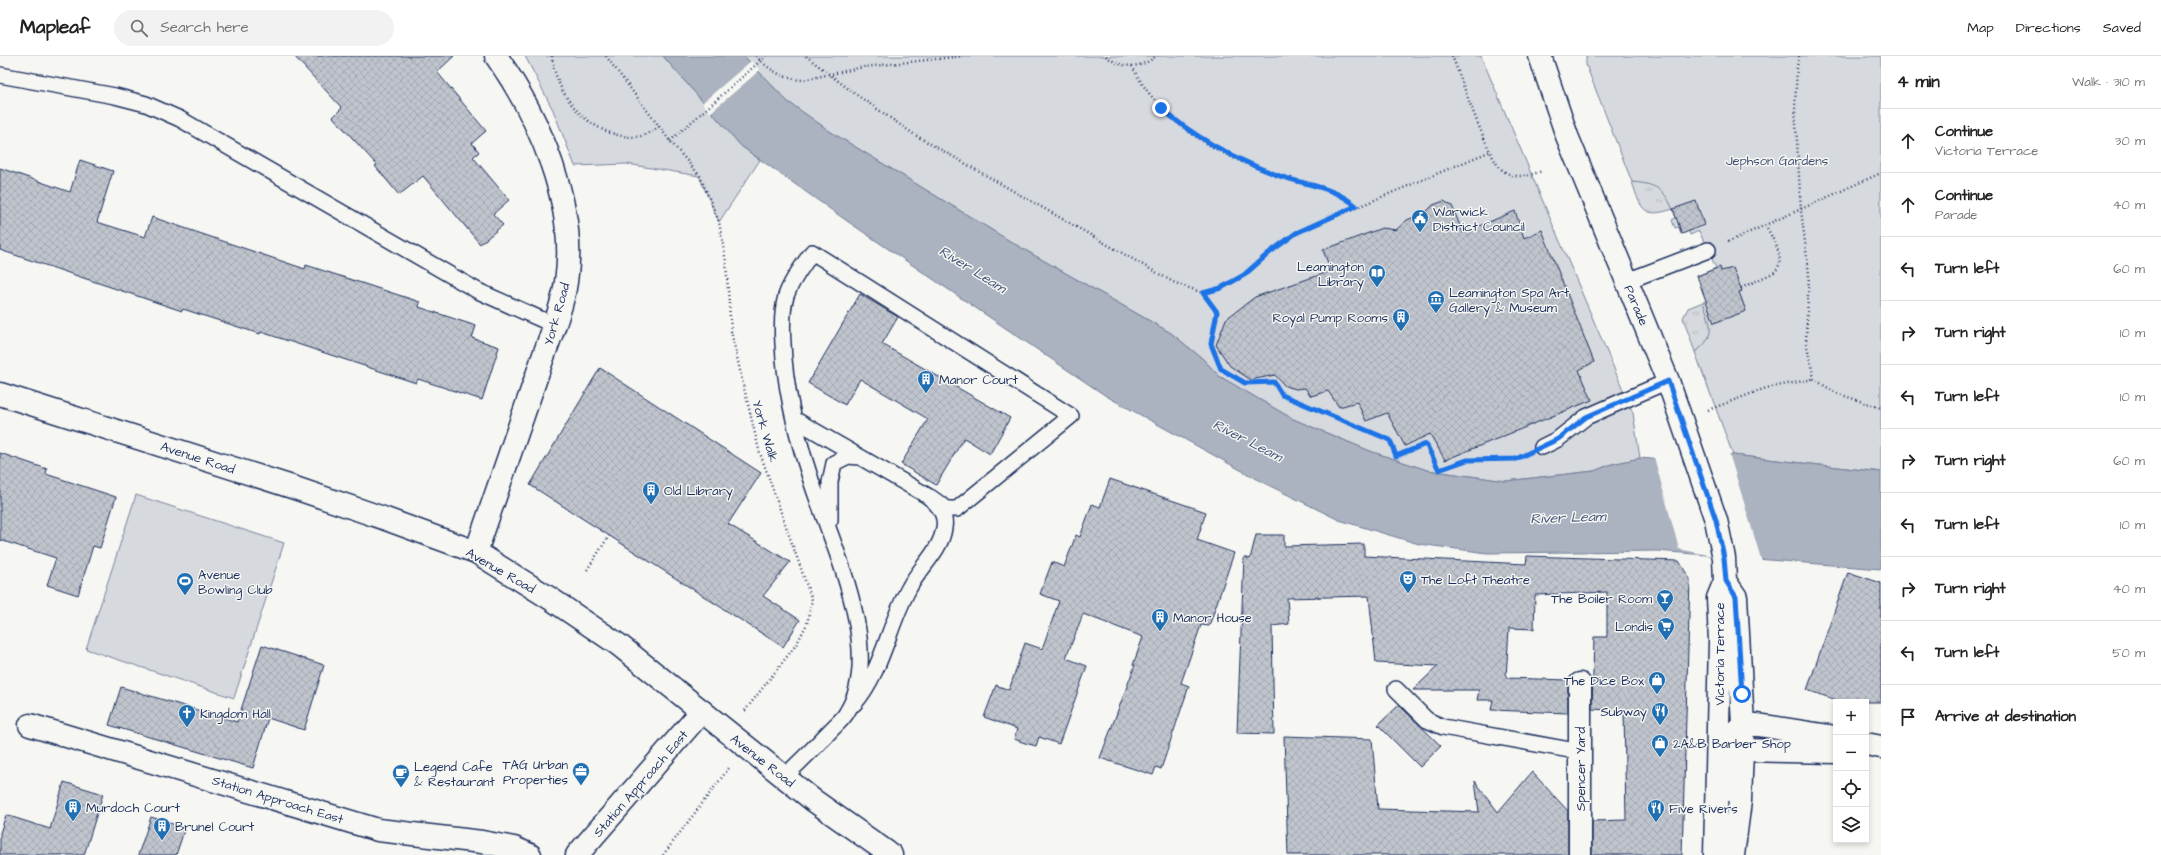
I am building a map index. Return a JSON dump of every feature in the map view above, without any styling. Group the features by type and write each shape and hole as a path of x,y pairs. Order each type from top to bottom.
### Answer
{"street":[{"name":"York Road","path":"476,552 554,325 566,283 568,248 564,206 541,136 508,74 496,56"},
{"name":"Parade","path":"1540,56 1567,136 1668,381 1687,432 1716,520 1724,558"},
{"name":"Avenue Road","path":"0,394 292,487 476,552 551,599 619,645 784,777 846,824 891,855"},
{"name":"Victoria Terrace","path":"1724,558 1726,581 1736,597 1734,736 1738,828 1733,855"},
{"name":"Spencer Yard","path":"1580,684 1580,855"},
{"name":"Station Approach East","path":"577,855 702,711"},
{"name":"Station Approach East","path":"30,725 378,830 482,842 514,848 530,855"},
{"path":"1734,736 1758,725 1833,737"},
{"name":"Victoria Terrace","path":"1715,855 1717,808 1734,736"},
{"path":"1734,736 1833,752"}],"lane":[{"path":"0,75 114,96 146,104 180,119 478,291 554,325"},
{"path":"1627,281 1708,250"},
{"path":"794,419 930,497 947,509 957,509 1071,416 812,252 791,284 786,298 783,356 789,400 794,419 810,478 854,607 859,636 859,674 854,696 847,712"},
{"path":"1542,447 1558,439 1586,417 1668,381"},
{"path":"830,533 830,482 834,463 848,456 860,456"},
{"path":"930,497 943,513 944,527 941,538"},
{"path":"784,777 847,712 870,683 909,588 928,562 941,538 964,504"},
{"path":"1396,689 1427,720 1443,726 1581,752"}],"path":[{"path":"552,56 558,83 568,100 581,114 597,126 613,133 635,137 660,127"},
{"name":"York Walk","path":"606,56 670,141 700,176 719,222 726,262 731,331 759,450 812,600 807,624 796,645 743,714"},
{"path":"756,56 773,71 794,80 810,80 828,74 864,67 963,56"},
{"path":"670,141 766,56"},
{"path":"806,56 828,74 915,135 1172,282 1203,293 1217,312 1211,344 1221,369 1245,383 1274,382 1282,395 1390,440 1396,456 1426,444 1439,470 1467,460 1516,459 1542,447"},
{"path":"1106,56 1115,63 1132,66 1146,63 1156,56"},
{"path":"1452,56 1491,152 1500,168 1505,172 1523,177 1542,171"},
{"path":"1799,56 1795,107 1801,210 1809,274 1806,341 1814,379"},
{"path":"1132,66 1145,89 1161,108 1181,126 1201,139 1258,167 1338,193 1356,206"},
{"path":"1203,293 1221,288 1244,275 1269,253 1296,233 1356,206 1491,152"},
{"path":"1708,250 1766,226 1881,173"},
{"path":"1741,288 1778,270 1780,265 1778,253 1766,226"},
{"path":"1708,410 1766,388 1814,379 1836,393 1881,408"},
{"path":"587,570 609,536"},
{"path":"663,855 729,768"}],"green space":[{"path":"525,56 663,56 741,146 760,160 719,222 699,176 627,164 575,166 553,110"},
{"path":"744,56 1481,56 1633,413 1640,458 1612,464 1594,471 1506,481 1427,470 1370,451 1293,419 1219,376 1203,359 1171,333 1018,246 831,132 787,101"},
{"name":"Jephson Gardens","path":"1586,56 1881,56 1881,472 1733,455 1695,352 1707,341 1710,330 1710,324 1703,302 1707,301 1697,276 1716,268 1699,231 1690,235 1689,231 1681,234 1679,227 1675,228 1672,220 1676,218 1666,196 1656,187 1632,182 1586,65"},
{"path":"1632,182 1653,185 1658,188 1666,196 1673,209 1655,213 1649,212 1641,205"},
{"path":"1703,302 1711,330 1707,341 1695,352 1683,318 1688,308"},
{"name":"Avenue Bowling Club","path":"136,495 284,543 234,698 86,649"}],"water":[{"name":"River Leam","path":"663,56 744,56 787,101 831,132 1018,246 1171,333 1203,359 1219,376 1293,419 1370,451 1427,470 1506,481 1594,471 1612,464 1640,458 1663,460 1733,455 1881,472 1881,569 1657,551 1487,553 1419,544 1339,520 1266,484 1106,396 847,221 741,146"}],"pier":[{"path":"751,61 760,70 710,113 702,103"},
{"path":"1729,453 1762,562 1727,559 1679,549 1654,457"}],"building":[{"path":"294,56 454,56 437,72 486,131 472,143 479,152 473,157 509,200 493,214 503,225 480,244 423,176 399,195 375,166 377,165 333,117 342,108"},
{"path":"80,160 113,171 97,222 145,237 152,217 305,269 306,265 420,302 419,307 476,326 472,338 499,347 482,400 418,379 416,383 261,332 260,334 183,309 182,311 0,250 0,168 70,192"},
{"name":"Royal Pump Rooms","path":"1444,201 1452,206 1463,233 1515,211 1524,238 1542,230 1594,362 1579,370 1592,400 1445,460 1430,434 1405,446 1387,413 1366,421 1357,402 1339,407 1328,391 1311,396 1305,388 1296,389 1285,386 1275,375 1251,380 1230,366 1216,345 1226,319 1255,297 1331,271 1323,250 1382,228 1396,230 1407,220 1425,213 1433,205"},
{"path":"1696,201 1704,225 1682,234 1673,209"},
{"path":"1720,267 1721,271 1733,268 1742,291 1739,292 1746,311 1714,323 1697,276"},
{"name":"Manor Court","path":"860,294 898,317 882,344 1010,418 990,454 964,438 936,485 901,464 928,419 860,379 845,405 808,383"},
{"name":"Old Library","path":"600,368 761,473 728,524 790,562 763,596 800,620 783,647 530,485"},
{"path":"0,453 47,469 46,474 116,497 100,548 93,546 78,595 47,585 56,558 0,540"},
{"name":"Manor House","path":"1110,479 1206,512 1197,540 1234,553 1209,626 1201,625 1181,683 1189,686 1161,769 1156,767 1153,775 1100,758 1135,665 1133,665 1143,637 1083,614 1066,658 1087,666 1059,744 1039,737 1036,746 1025,743 1014,739 1017,729 984,717 996,685 1009,690 1025,643 1042,649 1059,601 1040,594 1052,562 1064,567 1076,535 1080,537 1092,504 1100,507"},
{"path":"1256,535 1284,535 1284,546 1364,544 1364,556 1526,564 1527,556 1679,561 1690,579 1682,855 1592,855 1592,821 1626,820 1624,711 1592,709 1594,637 1607,637 1607,592 1535,595 1534,629 1509,628 1506,678 1568,680 1568,713 1491,710 1493,700 1477,700 1479,690 1413,690 1438,666 1376,663 1369,596 1287,598 1289,624 1272,626 1274,734 1237,733 1244,557 1250,559"},
{"path":"1848,572 1881,583 1881,702 1869,702 1869,699 1833,699 1807,690"},
{"path":"262,645 324,665 304,730 268,718 253,768 109,725 121,687 237,722"},
{"path":"1399,705 1441,746 1420,767 1378,725"},
{"path":"1284,736 1372,739 1378,809 1479,812 1475,781 1498,812 1532,772 1568,811 1568,855 1288,855"},
{"name":"Murdoch Court","path":"64,782 103,794 84,855 0,855 0,833 6,815 50,829"},
{"name":"Brunel Court","path":"151,817 185,828 176,855 138,855"}],"place":[{"name":"Warwick District Council","path":"1420,233"},
{"name":"Leamington Library","path":"1377,288"},
{"name":"Leamington Spa Art Gallery & Museum","path":"1436,314"},
{"name":"Royal Pump Rooms","path":"1401,332"},
{"name":"Manor Court","path":"926,394"},
{"name":"Old Library","path":"651,505"},
{"name":"The Loft Theatre","path":"1408,594"},
{"name":"Avenue Bowling Club","path":"185,596"},
{"name":"The Boiler Room","path":"1665,613"},
{"name":"Manor House","path":"1160,632"},
{"name":"Londis","path":"1666,641"},
{"name":"The Dice Box","path":"1657,695"},
{"name":"Subway","path":"1660,726"},
{"name":"Kingdom Hall","path":"187,728"},
{"name":"2A&B Barber Shop","path":"1660,758"},
{"name":"TAG Urban Properties","path":"581,786"},
{"name":"Legend Cafe & Restaurant","path":"401,788"},
{"name":"Murdoch Court","path":"73,822"},
{"name":"Five Rivers","path":"1656,823"},
{"name":"Brunel Court","path":"162,841"}],"route":[{"path":"1161,108 1181,126 1221,150 1279,176 1338,193 1347,198 1356,206 1296,233 1269,253 1244,275 1221,288 1203,293 1217,312 1211,344 1221,369 1245,383 1274,382 1282,395 1390,440 1396,456 1426,444 1439,470 1467,460 1516,459 1558,439 1586,417 1668,381 1706,486 1716,520 1724,558 1726,581 1736,597 1740,640 1742,694"}]}
